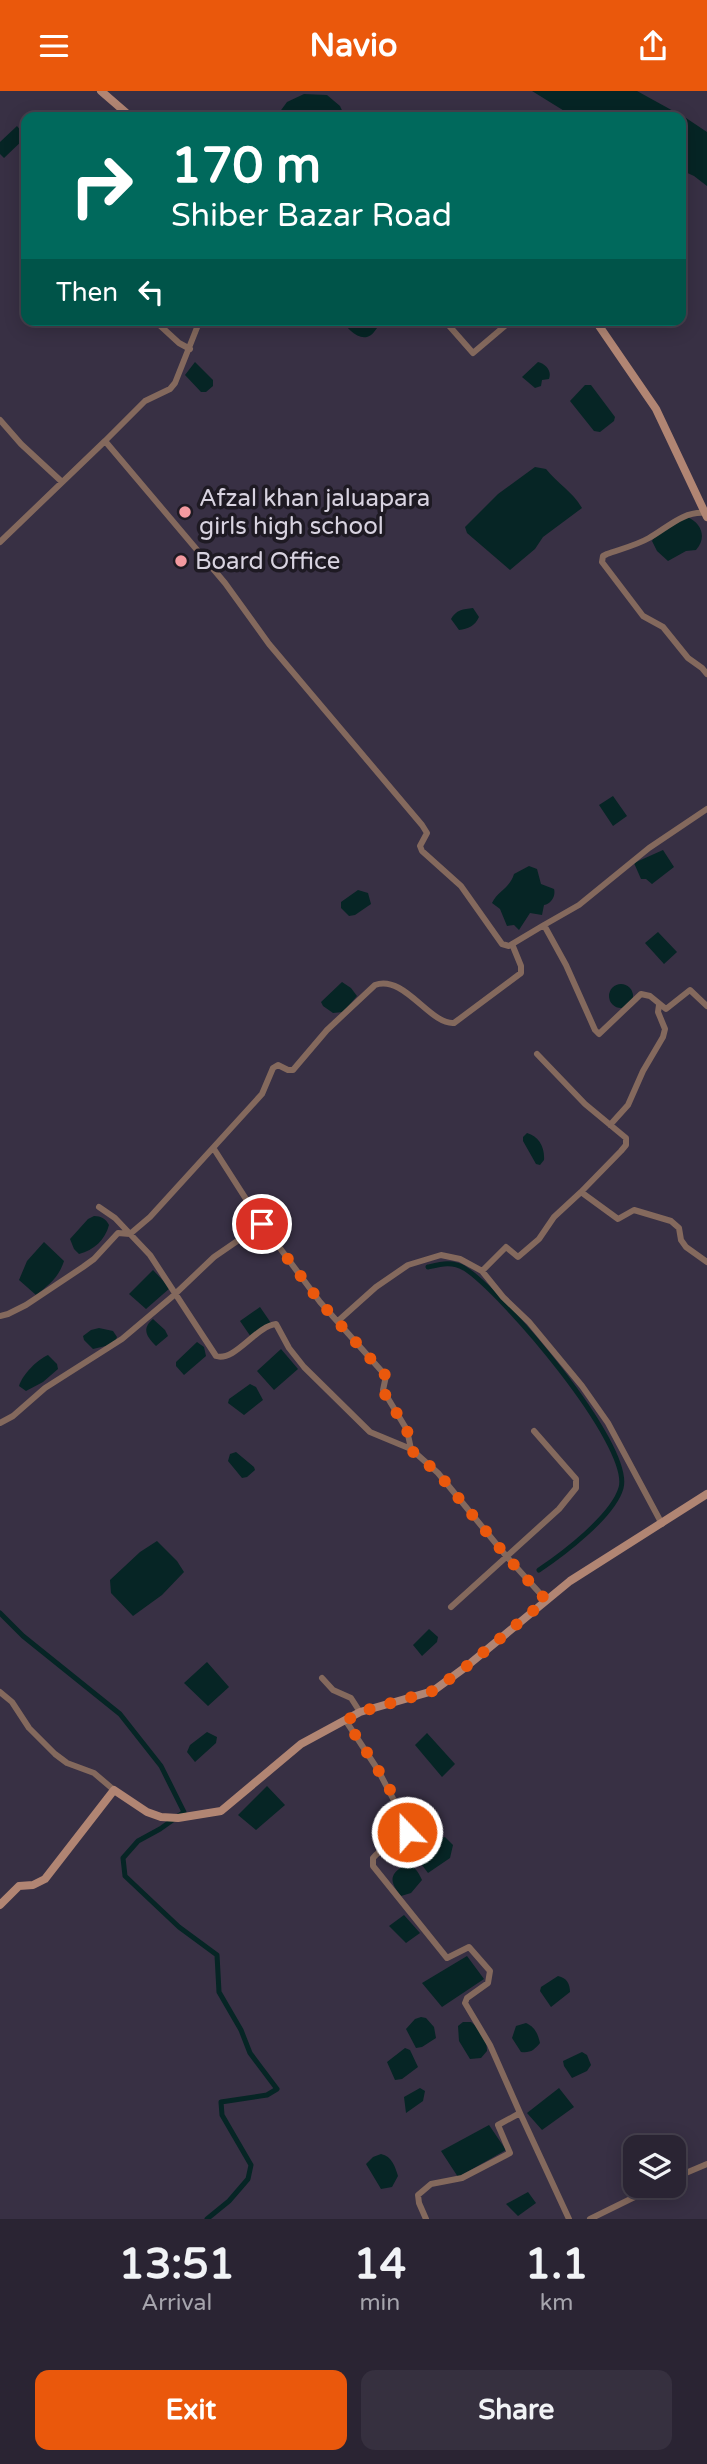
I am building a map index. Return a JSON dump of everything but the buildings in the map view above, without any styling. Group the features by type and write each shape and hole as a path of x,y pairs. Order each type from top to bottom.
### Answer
{"street":[{"path":"101,91 125,112"},
{"path":"161,326 190,349"},
{"path":"0,542 145,401 175,383 198,326"},
{"path":"449,326 473,353 505,326"},
{"path":"599,326 656,409 706,515"},
{"path":"0,420 21,444 61,481"},
{"path":"105,441 225,583 269,644 422,825 427,835 420,846 422,851 461,886 506,947 579,905 649,848 707,809"},
{"path":"706,515 693,513 668,524 648,539 603,556 602,562 643,616 663,627 688,658 702,667 707,674"},
{"path":"544,925 597,1033 602,1033 641,994 650,996 666,1009 690,990 707,1006"},
{"path":"0,1316 26,1305 94,1259 118,1233 130,1234 150,1217 262,1094 273,1067 278,1065 293,1070 327,1030 375,985 387,984 417,999 448,1024 454,1023 521,973 512,944"},
{"path":"610,1125 628,1105 643,1071 663,1037 665,1029 658,1012 659,1005"},
{"path":"482,1271 506,1247 518,1257 539,1239 554,1217 626,1145 623,1134 585,1104 537,1054"},
{"path":"214,1149 262,1224 320,1302 386,1376 383,1391 407,1430 411,1450"},
{"path":"581,1192 618,1219 634,1210 671,1220 679,1228 681,1240 686,1247 707,1262"},
{"path":"99,1207 150,1255 213,1353 219,1357 227,1356 266,1327 276,1324 289,1348 304,1367 370,1433 411,1450 438,1473 546,1600"},
{"path":"0,1423 13,1416 45,1388 119,1342 214,1257 262,1224"},
{"path":"338,1321 376,1287 408,1265 441,1255 460,1259 482,1271 582,1386 608,1423 662,1524"},
{"path":"451,1607 559,1509 577,1484 534,1431"},
{"path":"0,1692 12,1702 29,1728 55,1754 67,1763 90,1770 114,1790 153,1815 170,1819 216,1813 232,1803 301,1744 360,1712 433,1691 570,1581 707,1494"},
{"path":"322,1678 333,1690 351,1697 360,1712"},
{"path":"346,1721 378,1770 408,1827 403,1836 377,1853 373,1858 373,1866 447,1958 469,1947 490,1971 488,1983 467,1998 465,2003 490,2045 569,2219"},
{"path":"0,1905 19,1886 33,1885 45,1879 114,1790"},
{"path":"426,2219 418,2195 431,2184 462,2178 510,2153 498,2125 520,2113"},
{"path":"686,2173 707,2164"},
{"path":"590,2219 633,2198"}],"shaded area":[{"path":"532,91 637,91 675,112 566,112"},
{"path":"304,94 327,95 343,112 280,112 287,102"},
{"path":"686,118 707,132 707,186 686,172"},
{"path":"17,126 21,131 21,142 4,158 0,154 0,142"},
{"path":"378,326 367,337 358,336 347,327"},
{"path":"195,362 213,380 213,386 206,392 201,392 185,375"},
{"path":"538,362 548,368 550,376 549,379 542,380 541,386 535,388 522,377"},
{"path":"585,385 591,385 615,417 614,421 600,432 594,431 570,401"},
{"path":"535,467 546,469 582,508 543,537 535,549 510,570 467,533 465,527 498,494"},
{"path":"687,517 699,527 701,541 696,550 686,551 668,561 657,551 652,541 655,536"},
{"path":"473,608 479,617 471,627 459,630 451,619 460,611"},
{"path":"613,796 627,816 613,826 599,805"},
{"path":"663,850 674,867 652,884 641,879 634,863"},
{"path":"529,866 537,869 541,884 554,889 554,894 551,901 544,905 542,915 530,913 519,930 514,925 507,926 500,909 492,903 510,883 514,874"},
{"path":"358,890 368,893 371,904 349,916 341,908 341,902"},
{"path":"658,932 677,952 664,964 645,943"},
{"path":"342,982 357,996 343,1012 333,1013 321,1002"},
{"path":"621,984 630,987 633,996 630,1005 621,1008 612,1005 609,996 612,987"},
{"path":"527,1133 535,1137 542,1147 544,1160 540,1165 536,1164 523,1141"},
{"path":"94,1216 101,1217 109,1225 98,1244 79,1254 70,1239"},
{"path":"44,1242 64,1261 53,1280 36,1295 19,1280 27,1261"},
{"path":"153,1270 170,1288 146,1309 129,1294"},
{"path":"260,1307 271,1323 251,1337 240,1321"},
{"path":"153,1319 168,1336 156,1346 146,1330"},
{"path":"99,1328 113,1331 117,1337 114,1344 93,1349 84,1340 83,1336"},
{"path":"197,1342 204,1347 206,1356 184,1375 176,1362"},
{"path":"281,1349 298,1369 274,1390 257,1371"},
{"path":"48,1355 58,1369 43,1382 26,1391 19,1386 31,1368"},
{"path":"250,1384 256,1387 263,1400 244,1415 228,1403 229,1399"},
{"path":"236,1452 254,1467 255,1470 247,1477 242,1478 228,1461 230,1454"},
{"path":"157,1541 184,1572 162,1595 133,1616 111,1593 110,1580 140,1552"},
{"path":"429,1629 438,1637 437,1642 422,1656 413,1645"},
{"path":"207,1662 229,1687 208,1706 184,1683"},
{"path":"207,1732 217,1737 216,1743 195,1762 187,1752 190,1745"},
{"path":"427,1733 455,1764 442,1777 415,1745"},
{"path":"267,1786 285,1805 256,1830 238,1815"},
{"path":"445,1837 453,1845 450,1858 428,1873 418,1855 437,1839"},
{"path":"405,1865 414,1868 422,1880 411,1893 401,1896 392,1879"},
{"path":"404,1915 420,1933 406,1943 389,1926"},
{"path":"467,1956 484,1979 442,2007 422,1983"},
{"path":"558,1976 567,1982 570,1992 551,2007 540,1991 541,1987"},
{"path":"426,2018 434,2027 436,2038 416,2048 406,2029 415,2019"},
{"path":"463,2022 471,2022 484,2038 487,2051 481,2058 470,2059 459,2041 458,2026"},
{"path":"526,2023 536,2031 540,2043 532,2051 521,2052 512,2038 516,2026"},
{"path":"405,2048 410,2050 418,2067 402,2079 395,2080 387,2062"},
{"path":"582,2052 587,2055 591,2065 587,2071 572,2078 563,2061"},
{"path":"420,2088 425,2091 423,2101 406,2113 404,2097"},
{"path":"559,2088 574,2107 542,2130 527,2113"},
{"path":"489,2125 506,2150 458,2177 441,2151"},
{"path":"381,2154 390,2159 398,2176 392,2187 381,2189 366,2164"},
{"path":"528,2192 536,2203 518,2216 506,2204"}],"waterway":[{"path":"428,1267 442,1264 460,1266 482,1282 506,1306 533,1336 586,1406 607,1439 619,1467 621,1488 608,1510 573,1544 539,1570"},
{"path":"0,1613 23,1636 120,1714 161,1766 184,1812 138,1841 123,1858 125,1876 179,1927 217,1955 219,1992 241,2030 250,2053 277,2089 267,2095 221,2102 222,2115 251,2165 248,2179 229,2201 207,2219"}],"place":[{"name":"Afzal khan jaluapara girls high school","path":"185,512"},
{"name":"Board Office","path":"181,561"}],"route":[{"path":"262,1224 284,1250 320,1302 386,1376 383,1391 407,1430 411,1450 438,1473 546,1600 433,1691 360,1712 346,1721 378,1770 406,1822 407,1832"}]}
